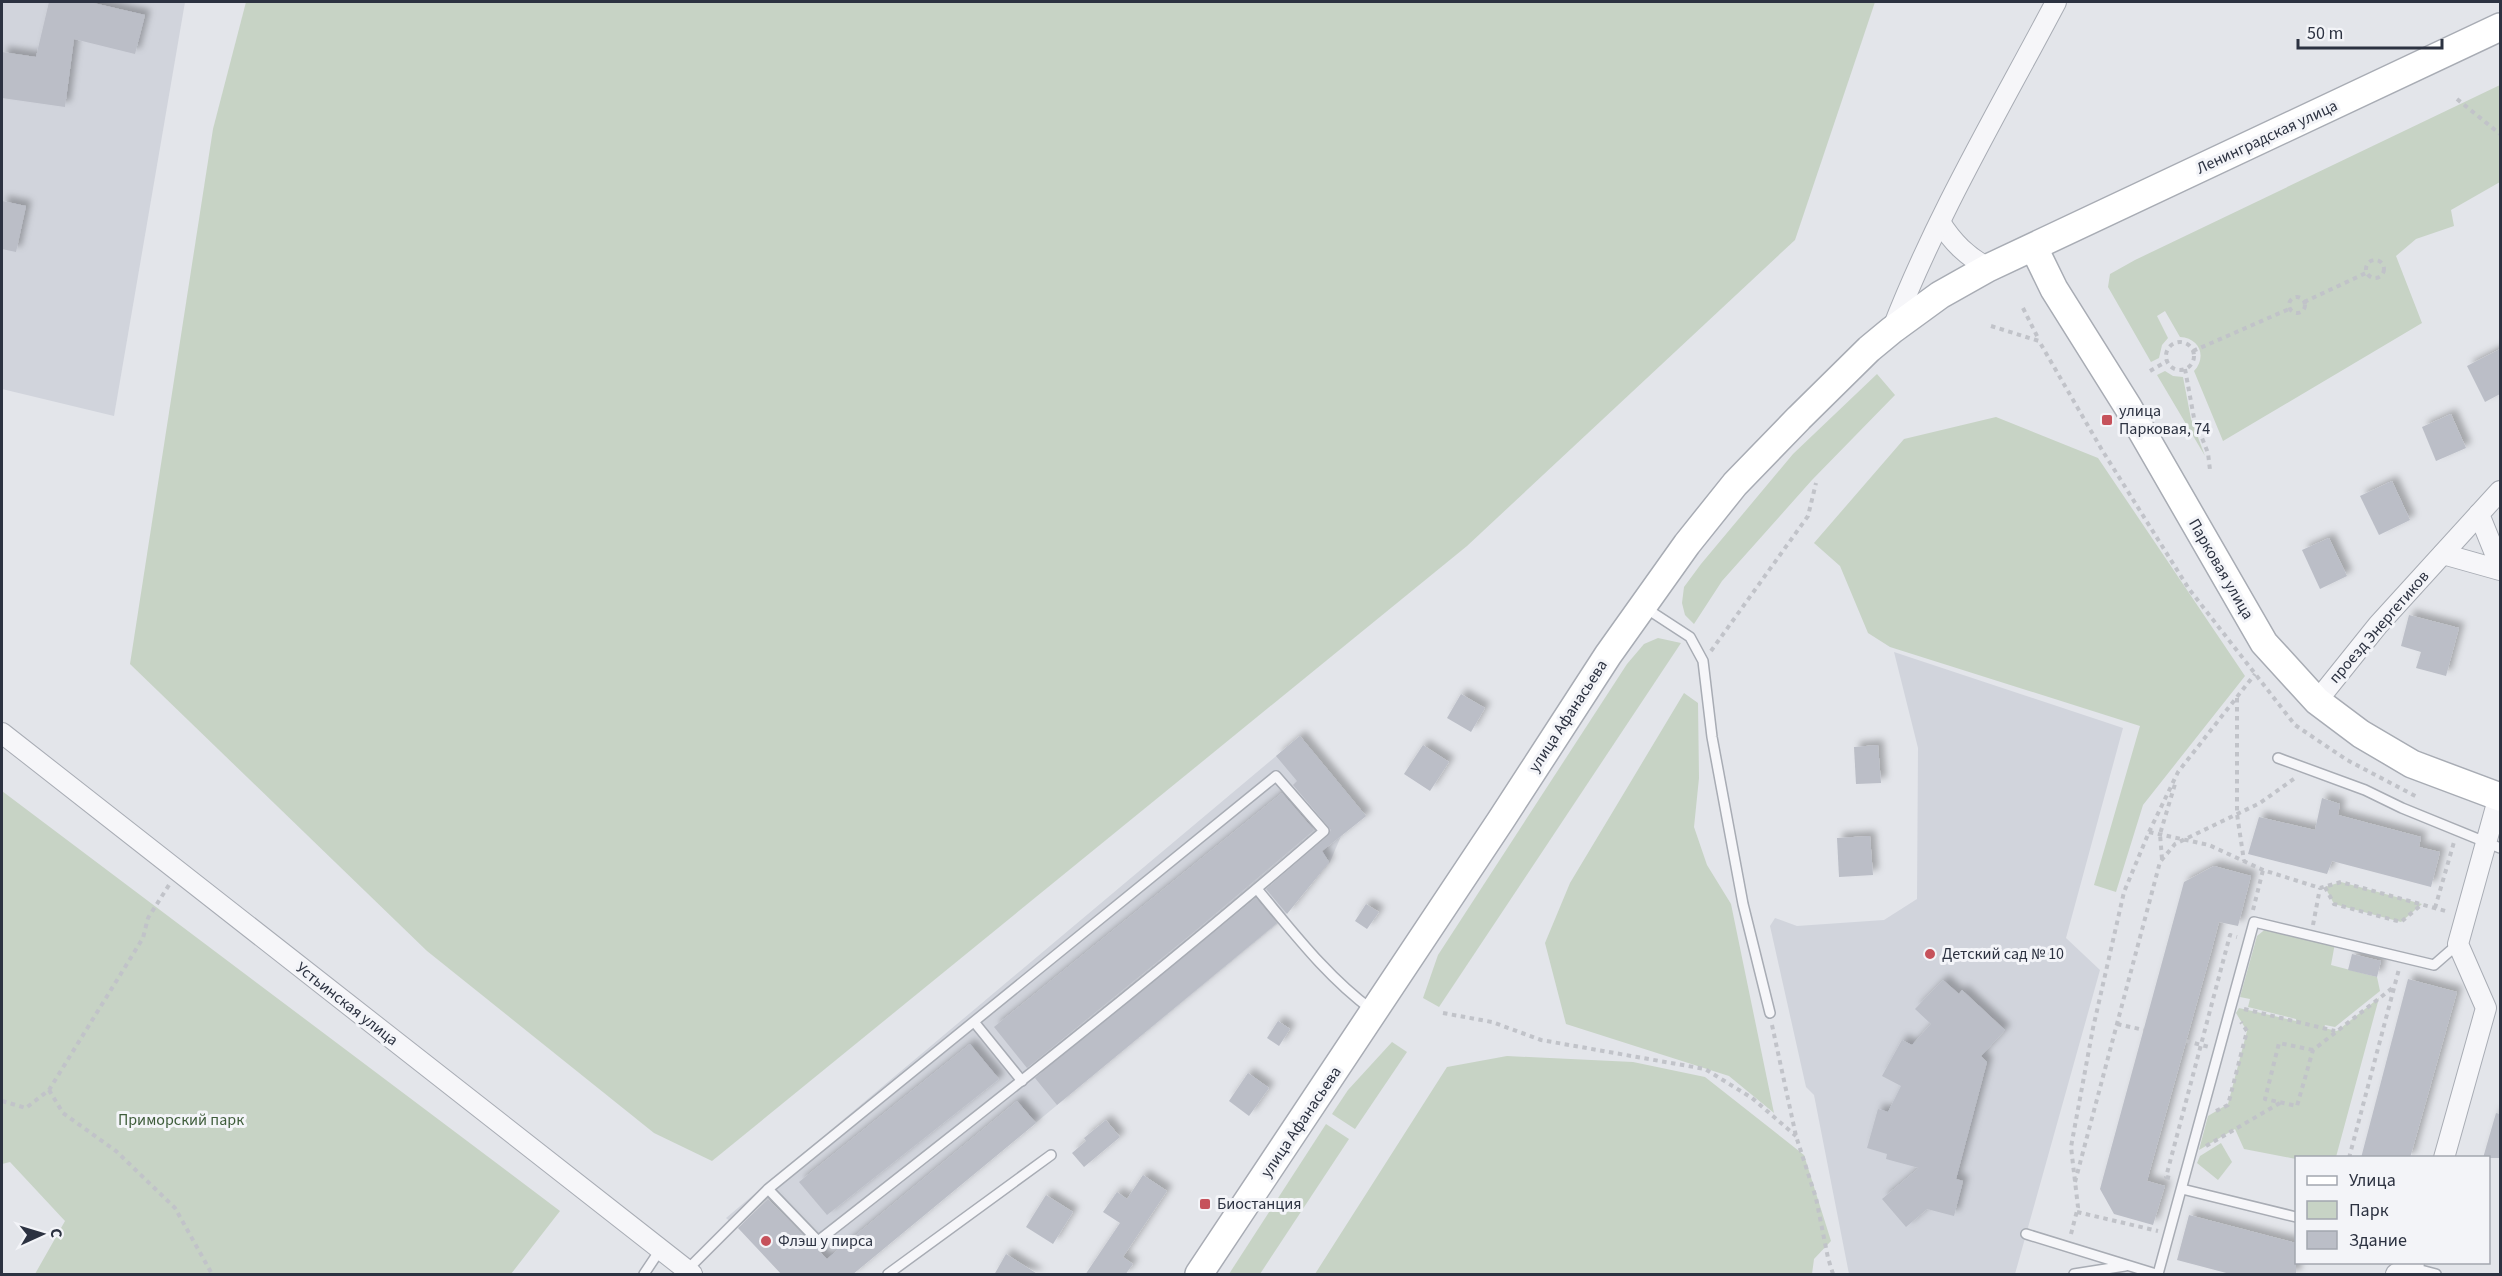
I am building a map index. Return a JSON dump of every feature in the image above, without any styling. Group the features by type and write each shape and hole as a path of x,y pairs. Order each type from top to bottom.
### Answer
{"main road":[{"name":"Ленинградская улица","path":"2034,248 2500,27"},
{"name":"улица Афанасьева","path":"1199,1275 1608,655 1686,544 1736,484 1799,418 1892,330 1940,296 1988,268 2034,248"},
{"name":"Парковая улица","path":"2034,248 2054,289 2128,407 2264,643 2317,701 2361,734 2412,764 2500,796"}],"street":[{"path":"1892,330 1909,286 1940,222 2056,2"},
{"path":"1940,222 1953,242 1966,255 1988,268"},
{"name":"проезд Энергетиков","path":"2317,701 2378,625 2500,491"},
{"path":"2480,514 2500,568"},
{"path":"2443,554 2500,568"},
{"name":"Устьинская улица","path":"2,734 690,1272"},
{"path":"2446,1156 2490,1010 2458,944 2493,846 2500,796"}],"lane":[{"path":"1642,606 1690,637 1703,661 1712,737 1743,904 1770,1013"},
{"path":"2278,759 2365,790 2493,846"},
{"path":"690,1272 768,1189 1276,776 1324,831 1257,889 1022,1081 818,1241 768,1189"},
{"path":"1257,889 1298,939 1346,990 1374,1011"},
{"path":"2026,1234 2157,1275 2254,922 2434,965 2458,944"},
{"path":"975,1023 1022,1081"},
{"path":"889,1274 1051,1155"},
{"path":"2182,1188 2295,1217"},
{"path":"644,1275 660,1250"},
{"path":"2074,1275 2125,1266"},
{"path":"2408,1268 2436,1275"}],"path":[{"path":"2457,99 2500,134"},
{"path":"2375,259 2383,265 2382,274 2379,277 2369,277 2366,273 2365,268 2371,260 2375,259"},
{"path":"2304,302 2366,273"},
{"path":"2289,309 2291,300 2301,298 2304,302"},
{"path":"2289,309 2297,313 2302,311 2304,302"},
{"path":"2023,308 2039,341 2102,450"},
{"path":"2193,351 2289,309"},
{"path":"1991,326 2039,341"},
{"path":"2185,343 2193,351 2192,364 2186,369 2175,370 2167,361 2166,355 2172,344 2185,343"},
{"path":"2150,371 2167,361"},
{"path":"2186,369 2194,418 2208,453 2210,471"},
{"path":"1703,661 1808,516 1816,483"},
{"path":"2068,1246 2077,1212 2071,1147 2093,1028 2124,892 2149,832 2178,772 2255,674"},
{"path":"2237,698 2237,814 2244,861"},
{"path":"2075,1182 2162,859 2160,834 2178,772"},
{"path":"2162,859 2175,844 2260,803 2295,778 2307,781"},
{"path":"2149,832 2208,845 2263,870 2323,887 2341,882 2445,911"},
{"path":"2435,908 2457,832"},
{"path":"2,1101 26,1108 49,1090 143,939 148,918 177,870"},
{"path":"2323,887 2334,904 2401,922 2422,904"},
{"path":"2311,934 2323,887"},
{"path":"2350,1156 2402,957"},
{"path":"2313,1050 2279,1042 2265,1099 2298,1106 2313,1050 2395,986"},
{"path":"2231,1006 2336,1031"},
{"path":"2200,1120 2228,1105 2247,1031 2231,1006"},
{"path":"1443,1013 1492,1022 1541,1040 1705,1069 1752,1098 1796,1136"},
{"path":"1770,1013 1796,1136 1816,1198 1833,1275"},
{"path":"2117,1024 2144,1030"},
{"path":"2186,1041 2220,1049"},
{"path":"49,1090 63,1113 116,1150 175,1208 212,1275"},
{"path":"2191,1154 2280,1102"},
{"path":"2077,1212 2161,1232"}],"shaded area":[{"path":"2,2 185,2 114,416 2,389"},
{"name":"Детский сад № 10","path":"1894,652 2123,728 2066,938 2100,970 2015,1274 1849,1274 1814,1095 1806,1087 1770,926 1775,918 1797,926 1884,920 1917,899 1918,748"},
{"path":"1300,736 1366,816 1341,836 1330,862 1277,924 852,1274 820,1265 823,1254 768,1198 737,1227 726,1218"}],"green space":[{"path":"246,2 1875,2 1795,240 1467,546 712,1161 654,1133 427,951 130,664 213,129"},
{"path":"2500,85 2500,182 2451,210 2454,226 2416,239 2396,256 2422,323 2223,441 2194,371 2201,354 2197,345 2187,338 2180,337 2165,311 2157,316 2168,338 2162,345 2159,358 2151,362 2108,287 2110,274"},
{"path":"2165,371 2173,376 2183,377 2191,419 2205,456 2157,375"},
{"path":"1877,374 1895,395 1812,480 1722,581 1694,624 1685,615 1682,603 1684,587 1793,454"},
{"path":"1996,417 2098,458 2245,676 2143,805 2116,892 2094,885 2140,726 1890,647 1868,633 1840,566 1814,543 1904,439"},
{"path":"1658,638 1681,643 1439,1007 1423,998 1438,955 1627,664 1644,644"},
{"path":"1684,693 1698,703 1699,778 1694,827 1707,865 1731,904 1774,1113 1729,1076 1566,1024 1545,943 1570,883"},
{"name":"Приморский парк","path":"2,791 560,1211 511,1274 35,1274 65,1221 10,1162 2,1164"},
{"path":"2341,882 2422,904 2401,922 2334,904 2325,887"},
{"path":"2268,927 2335,943 2331,965 2377,977 2380,991 2335,1027 2325,1025 2324,1028 2337,1031 2379,998 2336,1156 2295,1156 2295,1159 2244,1149 2235,1129 2199,1150 2208,1116 2228,1104 2247,1031 2236,1013 2239,1008 2296,1021 2296,1019 2248,1007 2250,999 2240,997 2257,936"},
{"path":"1392,1042 1407,1052 1355,1129 1332,1114 1348,1090"},
{"path":"1507,1056 1633,1062 1705,1077 1804,1155 1831,1241 1814,1259 1812,1274 1315,1274 1447,1067"},
{"path":"1326,1124 1349,1139 1260,1274 1229,1274"},
{"path":"2221,1143 2232,1162 2218,1180 2197,1163 2200,1156"}],"building":[{"path":"49,2 89,2 145,15 135,54 74,39 65,107 2,98 2,52 36,57"},
{"path":"2,201 26,206 16,252 2,249"},
{"path":"2500,349 2500,394 2485,402 2467,366"},
{"path":"2451,414 2466,448 2436,461 2422,427"},
{"path":"2392,481 2410,520 2379,535 2360,496"},
{"path":"2329,538 2347,576 2320,589 2302,550"},
{"path":"2409,615 2459,628 2446,676 2416,668 2421,652 2401,646"},
{"path":"1461,694 1485,708 1471,732 1447,718"},
{"path":"1300,736 1366,816 1322,851 1329,862 1287,914 1266,889 1328,836 1331,830 1293,785 1297,781 1276,756"},
{"path":"1423,745 1449,762 1430,791 1404,774"},
{"path":"1878,745 1881,783 1856,784 1854,747"},
{"path":"1282,793 1314,830 1027,1068 994,1027"},
{"path":"2322,798 2340,804 2338,815 2421,837 2419,847 2440,852 2431,887 2332,861 2327,874 2248,854 2259,817 2315,830"},
{"path":"1870,836 1873,875 1839,877 1837,838"},
{"path":"2214,866 2251,876 2238,926 2219,922 2147,1181 2165,1186 2153,1225 2114,1214 2100,1189 2184,882"},
{"path":"1256,898 1277,923 1057,1105 1035,1078"},
{"path":"1366,904 1379,912 1367,929 1355,921"},
{"path":"2352,954 2381,961 2377,977 2348,970"},
{"path":"2408,979 2457,992 2411,1156 2362,1156"},
{"path":"1943,980 1959,994 1962,990 2005,1030 1981,1056 1987,1062 1956,1179 1963,1181 1954,1216 1927,1209 1906,1227 1882,1199 1919,1168 1886,1159 1887,1154 1867,1148 1878,1109 1888,1112 1901,1086 1882,1076 1902,1040 1912,1045 1931,1024 1915,1009"},
{"path":"1278,1021 1290,1029 1279,1046 1267,1038"},
{"path":"970,1044 999,1079 827,1215 799,1182"},
{"path":"1248,1073 1269,1088 1249,1116 1229,1101"},
{"path":"1017,1101 1036,1123 852,1275 782,1275 738,1228 768,1199 827,1259"},
{"path":"2496,1113 2500,1114 2500,1158 2484,1156"},
{"path":"1106,1120 1120,1137 1084,1167 1072,1153 1086,1141 1084,1138"},
{"path":"1143,1175 1167,1191 1123,1257 1133,1264 1125,1275 1085,1275 1120,1223 1103,1212 1117,1192 1127,1199"},
{"path":"1046,1195 1073,1212 1053,1244 1026,1227"},
{"path":"2189,1215 2295,1243 2296,1275 2234,1275 2177,1260"},
{"path":"1006,1254 1039,1275 994,1275"}],"place":[{"name":"улица Парковая, 74","path":"2107,420"},
{"name":"Детский сад № 10","path":"1930,954"},
{"name":"Биостанция","path":"1205,1204"},
{"name":"Флэш у пирса","path":"766,1241"}]}
